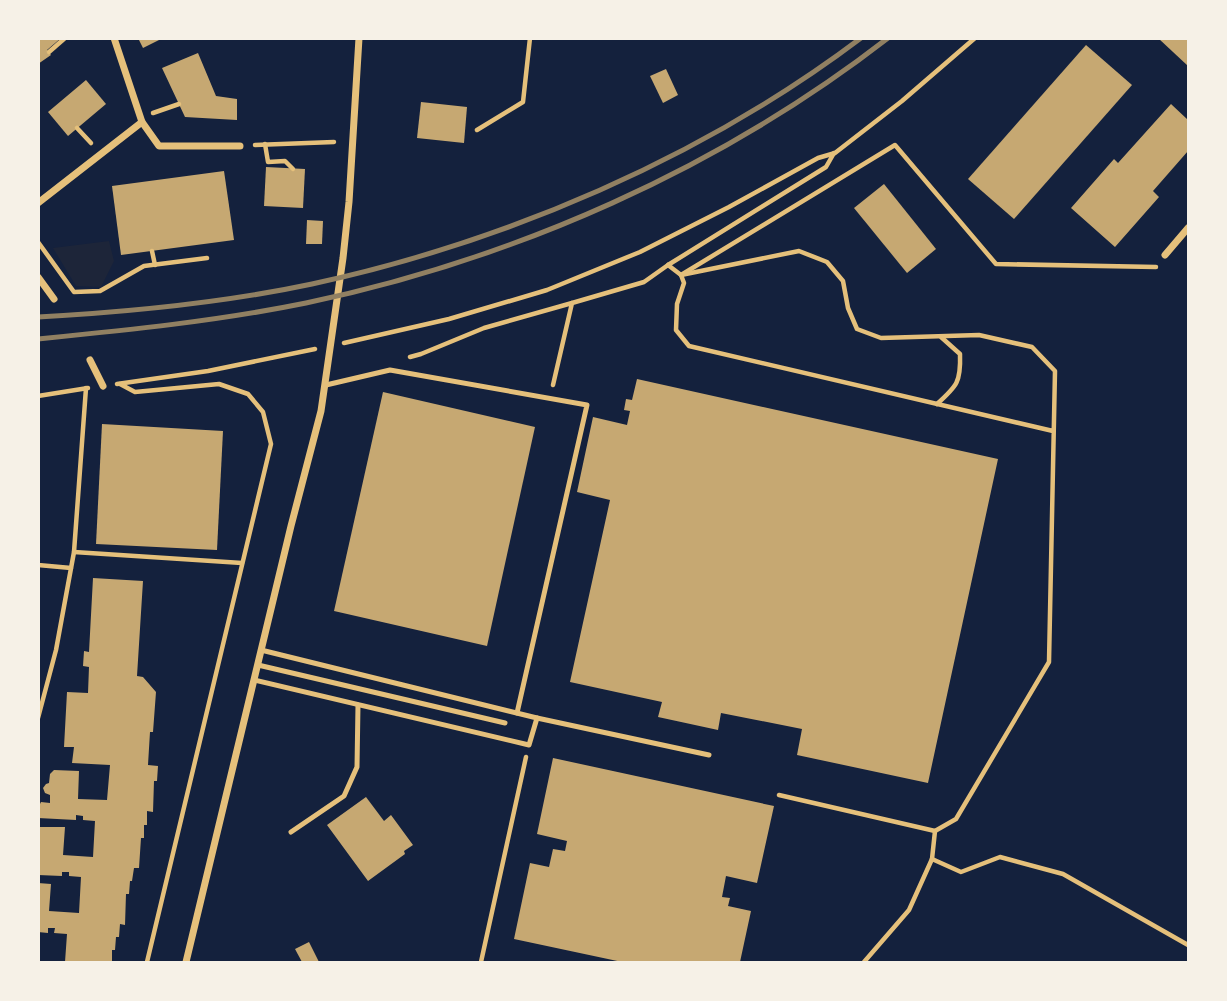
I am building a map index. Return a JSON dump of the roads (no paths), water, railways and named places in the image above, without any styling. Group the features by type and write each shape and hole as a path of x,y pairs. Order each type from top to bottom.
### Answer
{"street":[{"path":"114,38 142,122 159,146 240,146"},
{"path":"186,962 326,385 348,213 359,38"},
{"path":"38,203 142,122"},
{"path":"1164,255 1188,228"},
{"path":"38,277 54,299"},
{"path":"90,360 103,386"}],"lane":[{"path":"326,385 390,370 587,405 517,713"},
{"path":"261,650 537,718 709,755"},
{"path":"258,665 505,723"},
{"path":"254,680 529,746 537,718"},
{"path":"291,832 344,796 357,767 358,705"}],"railway":[{"path":"38,317 176,306 278,291 385,266 457,245 600,190 669,157 800,81 861,38"},
{"path":"38,339 173,324 306,303 461,261 612,203 685,168 823,85 888,38"}]}
